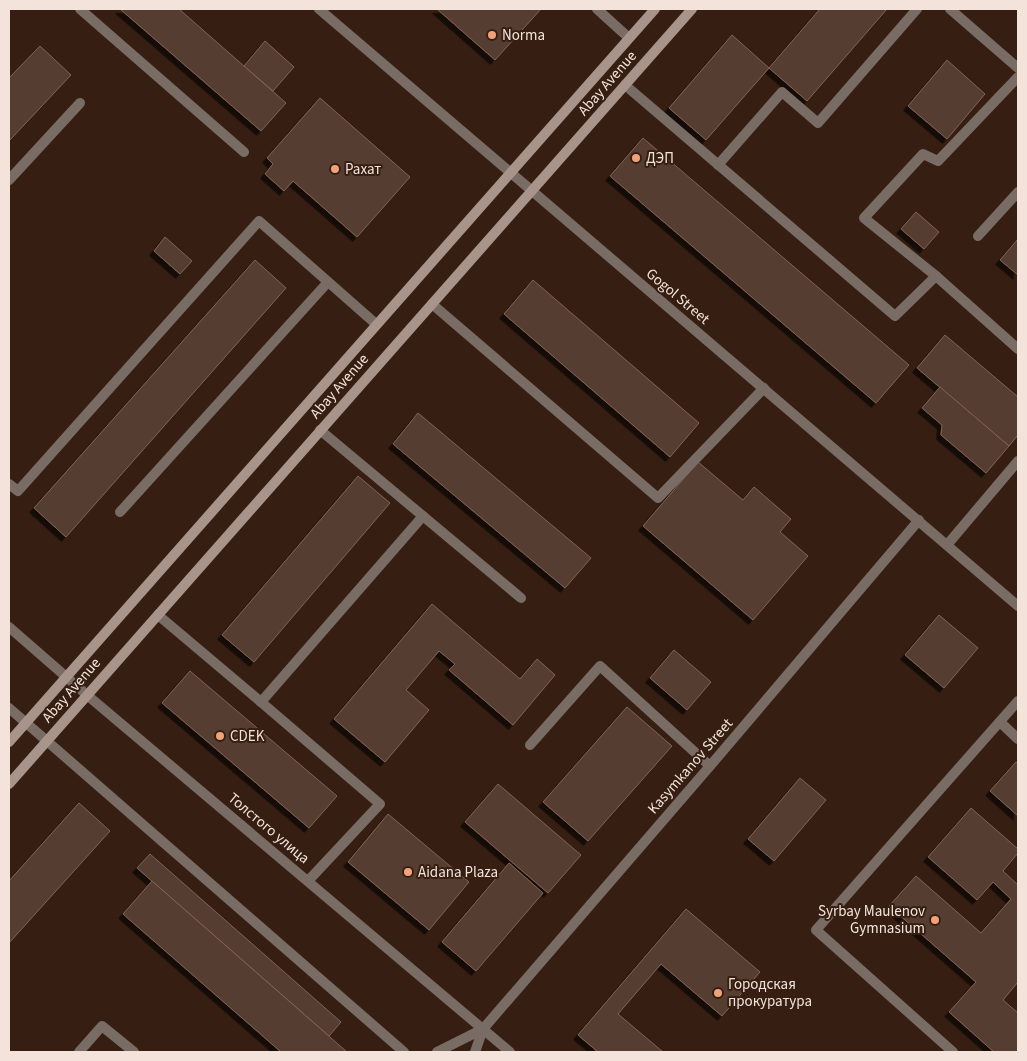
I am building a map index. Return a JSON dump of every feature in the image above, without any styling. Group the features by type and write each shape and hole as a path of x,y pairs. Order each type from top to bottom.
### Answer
{"main road":[{"name":"Abay Avenue","path":"9,742 654,9"},
{"name":"Abay Avenue","path":"9,784 692,9"}],"street":[{"path":"80,9 244,152"},
{"name":"Gogol Street","path":"319,9 1018,606"},
{"path":"597,9 629,38"},
{"path":"718,164 782,92 818,123 917,9"},
{"path":"950,9 1018,68"},
{"path":"1018,77 938,161 923,154 864,218 936,276 1018,349"},
{"path":"625,85 895,316 936,276"},
{"path":"9,180 80,103"},
{"path":"978,236 1018,192"},
{"path":"9,484 18,491 259,221 376,324"},
{"path":"120,512 328,282"},
{"path":"432,304 658,498 764,388"},
{"path":"320,430 521,598"},
{"path":"947,545 1018,461"},
{"path":"260,702 423,516"},
{"name":"Kasymkanov Street","path":"475,1052 483,1029 710,766 918,520"},
{"path":"158,615 380,804 308,881"},
{"name":"Толстого улица","path":"9,627 510,1052"},
{"path":"530,745 600,666 710,766"},
{"path":"953,1052 816,930 1018,701"},
{"path":"9,708 404,1052"},
{"path":"1000,722 1018,739"},
{"path":"80,1052 102,1026 134,1052"},
{"name":"Kasymkanov Street","path":"437,1052 483,1029"}],"building":[{"path":"120,9 179,9 286,103 261,131"},
{"name":"Norma","path":"437,9 541,9 495,60"},
{"path":"820,9 887,9 807,101 769,68"},
{"path":"732,35 769,68 706,140 669,108"},
{"path":"265,41 294,67 273,91 244,66"},
{"path":"40,46 71,75 9,141 9,78"},
{"path":"947,60 985,94 947,139 908,106"},
{"name":"Рахат","path":"320,98 410,177 357,237 293,181 284,191 265,174 273,164 267,158"},
{"path":"643,138 909,365 876,403 610,176"},
{"path":"916,212 939,232 924,249 901,229"},
{"path":"165,237 192,261 180,274 154,251"},
{"path":"1018,239 1018,275 1000,260"},
{"path":"255,260 286,288 66,537 34,508"},
{"path":"533,280 699,423 670,457 504,314"},
{"path":"945,335 1018,397 1018,435 1009,446 917,368"},
{"path":"940,387 1009,446 986,473 941,435 942,425 922,408"},
{"path":"418,413 591,558 565,588 393,444"},
{"path":"698,462 743,500 754,487 791,519 780,532 808,556 753,620 643,526"},
{"path":"358,476 390,503 254,662 222,635"},
{"path":"432,604 520,679 537,659 555,675 513,725 449,670 455,664 439,651 406,690 429,710 385,762 334,719"},
{"path":"939,615 978,648 944,688 905,655"},
{"path":"674,650 711,682 687,710 650,678"},
{"path":"190,671 337,796 309,828 162,703"},
{"path":"627,707 672,746 588,841 543,802"},
{"path":"1016,762 1018,763 1018,816 990,791"},
{"path":"800,778 826,800 774,861 748,839"},
{"path":"498,784 581,855 548,893 465,822"},
{"path":"79,803 110,831 9,943 9,881"},
{"name":"Syrbay Maulenov Gymnasium","path":"971,808 1018,849 1018,853 1003,871 1018,885 1018,982 1003,1000 1018,1013 1018,1052 994,1052 949,1012 976,982 889,906 916,876 981,933 1011,899 993,882 977,900 928,857"},
{"name":"Aidana Plaza","path":"388,814 469,882 429,930 348,862"},
{"path":"150,854 341,1022 329,1036 137,868"},
{"path":"509,863 543,893 476,971 442,942"},
{"path":"152,881 347,1052 281,1052 123,914"},
{"name":"Городская прокуратура","path":"686,909 760,972 722,1016 661,964 618,1014 663,1052 598,1052 578,1035"}],"place":[{"name":"Norma","path":"492,35"},
{"name":"ДЭП","path":"636,158"},
{"name":"Рахат","path":"335,169"},
{"name":"CDEK","path":"220,736"},
{"name":"Aidana Plaza","path":"408,872"},
{"name":"Syrbay Maulenov Gymnasium","path":"935,920"},
{"name":"Городская прокуратура","path":"718,993"}]}
